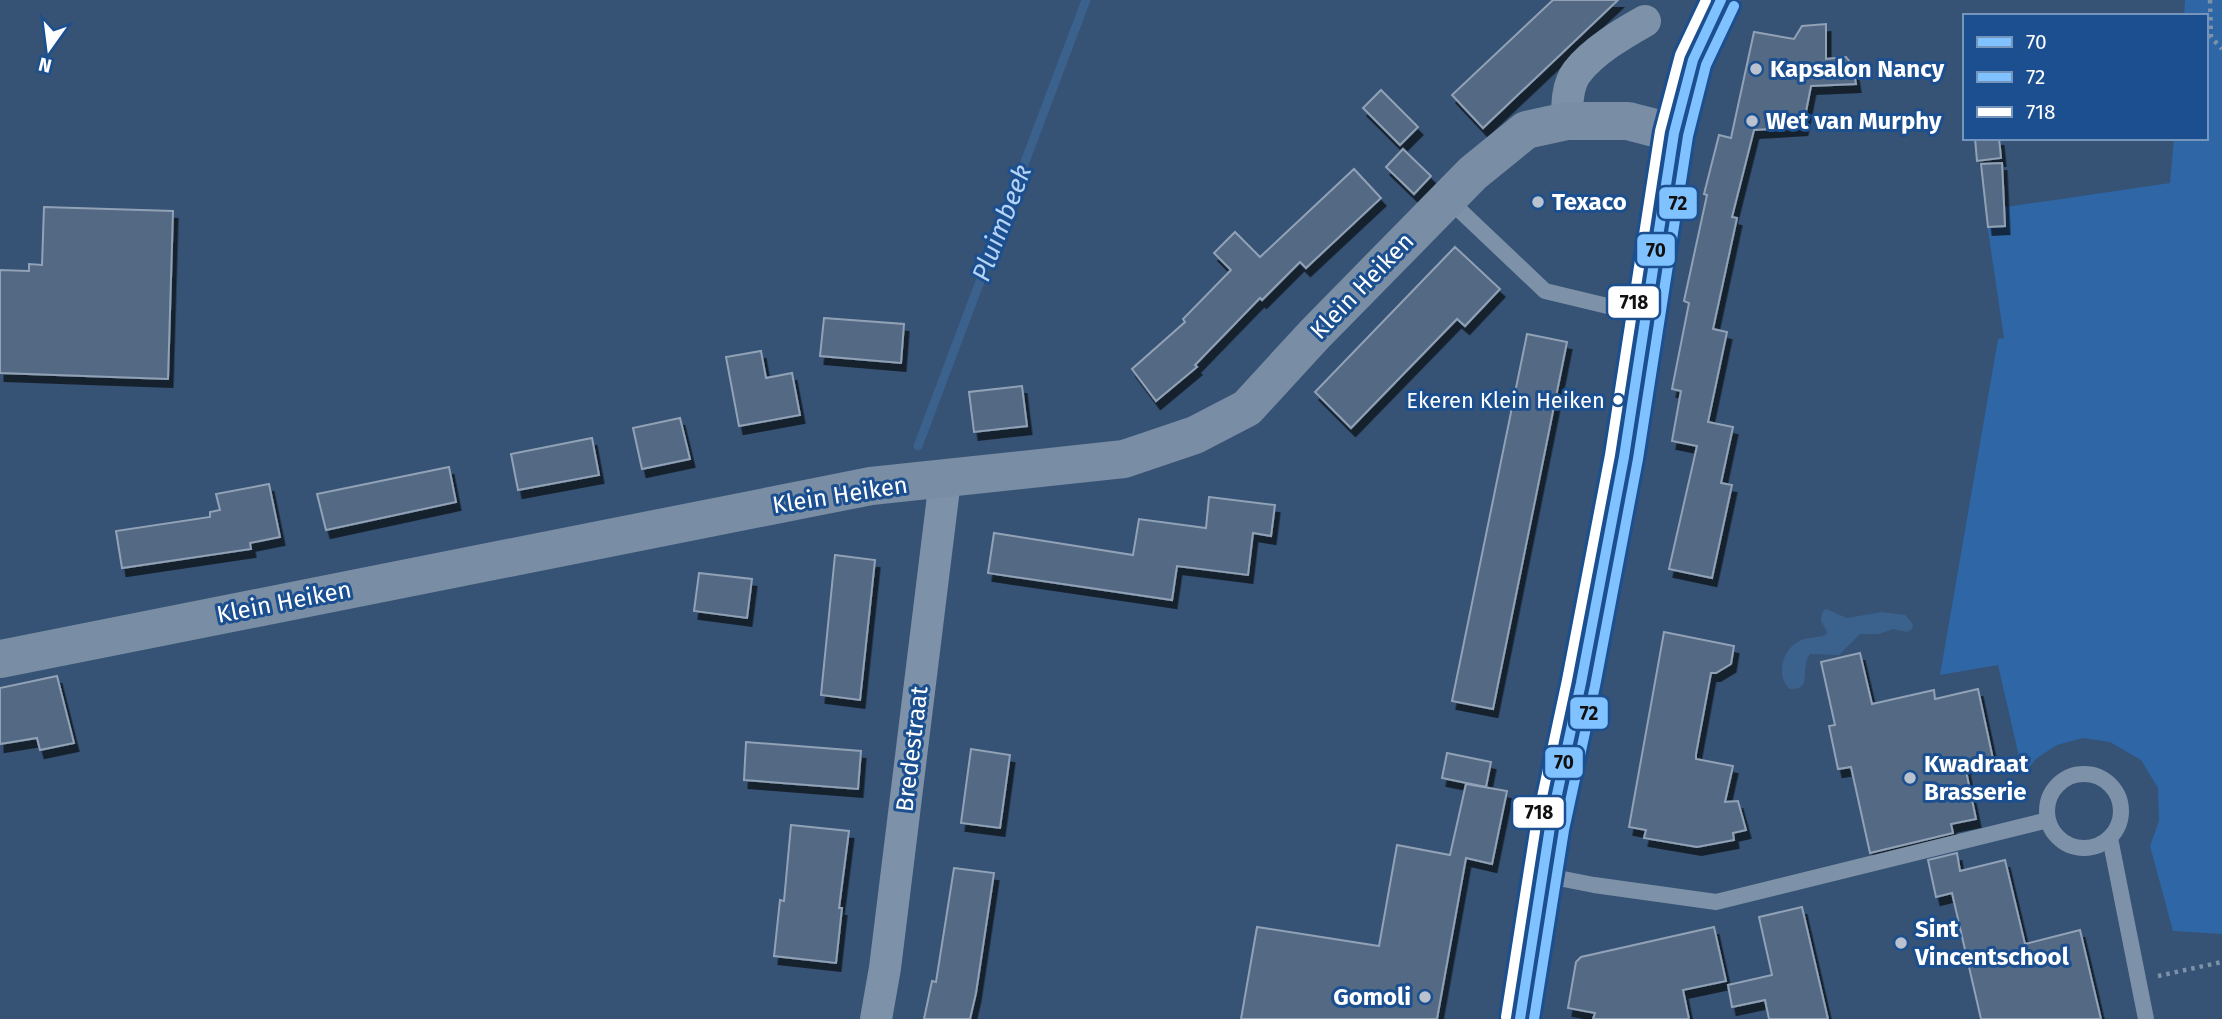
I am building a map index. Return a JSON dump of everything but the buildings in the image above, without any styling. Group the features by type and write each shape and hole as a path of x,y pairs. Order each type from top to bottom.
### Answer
{"street":[{"path":"1520,1019 1543,875 1624,457 1674,133 1693,60 1721,0"},
{"path":"1567,121 1567,99 1576,73 1613,39 1645,21"},
{"name":"Klein Heiken","path":"0,659 871,486 1124,459 1195,435 1247,408 1314,335 1473,173 1526,130 1567,121 1628,121 1674,133"},
{"name":"Bredestraat","path":"877,1019 945,480"}],"lane":[{"path":"1448,199 1545,291 1645,315"},
{"path":"2082,774 2107,782 2116,791 2122,815 2118,828 2110,838 2090,848 2068,845 2059,839 2048,820 2048,807 2051,794 2059,784 2082,774"},
{"path":"1543,875 1716,902 2048,820"},
{"path":"2110,838 2146,1019"}],"path":[{"path":"2210,0 2211,37 2222,49"},
{"path":"2138,980 2222,961"}],"shaded area":[{"path":"2185,0 2222,0 2222,934 2173,931 2150,846 2159,821 2158,788 2141,760 2110,742 2083,738 2057,745 2037,758 2023,774 1998,665 1940,675 1998,339 2004,338 1985,210 2170,183 2174,140 2208,140 2208,14 2184,14"},
{"path":"1826,609 1847,618 1882,612 1905,615 1913,624 1912,629 1907,632 1893,629 1879,634 1860,634 1839,655 1810,654 1802,686 1790,689 1785,684 1782,670 1788,650 1806,638 1827,634 1821,621 1822,612"}],"waterway":[{"name":"Pluimbeek","path":"918,446 1086,0"}],"transit line":[{"name":"718","path":"1506,1017 1536,825 1610,455 1660,131 1680,55 1706,0"},
{"name":"70","path":"1520,1019 1550,827 1581,683 1624,457 1674,133 1693,60 1721,0"},
{"name":"72","path":"1534,1019 1564,830 1595,686 1638,459 1688,136 1706,65 1734,6"}],"place":[{"name":"Kapsalon Nancy","path":"1756,69"},
{"name":"Wet van Murphy","path":"1752,121"},
{"name":"Texaco","path":"1538,202"},
{"name":"Ekeren Klein Heiken","path":"1618,400"},
{"name":"Kwadraat Brasserie","path":"1910,778"},
{"name":"Sint Vincentschool","path":"1901,943"},
{"name":"Gomoli","path":"1425,997"}]}
